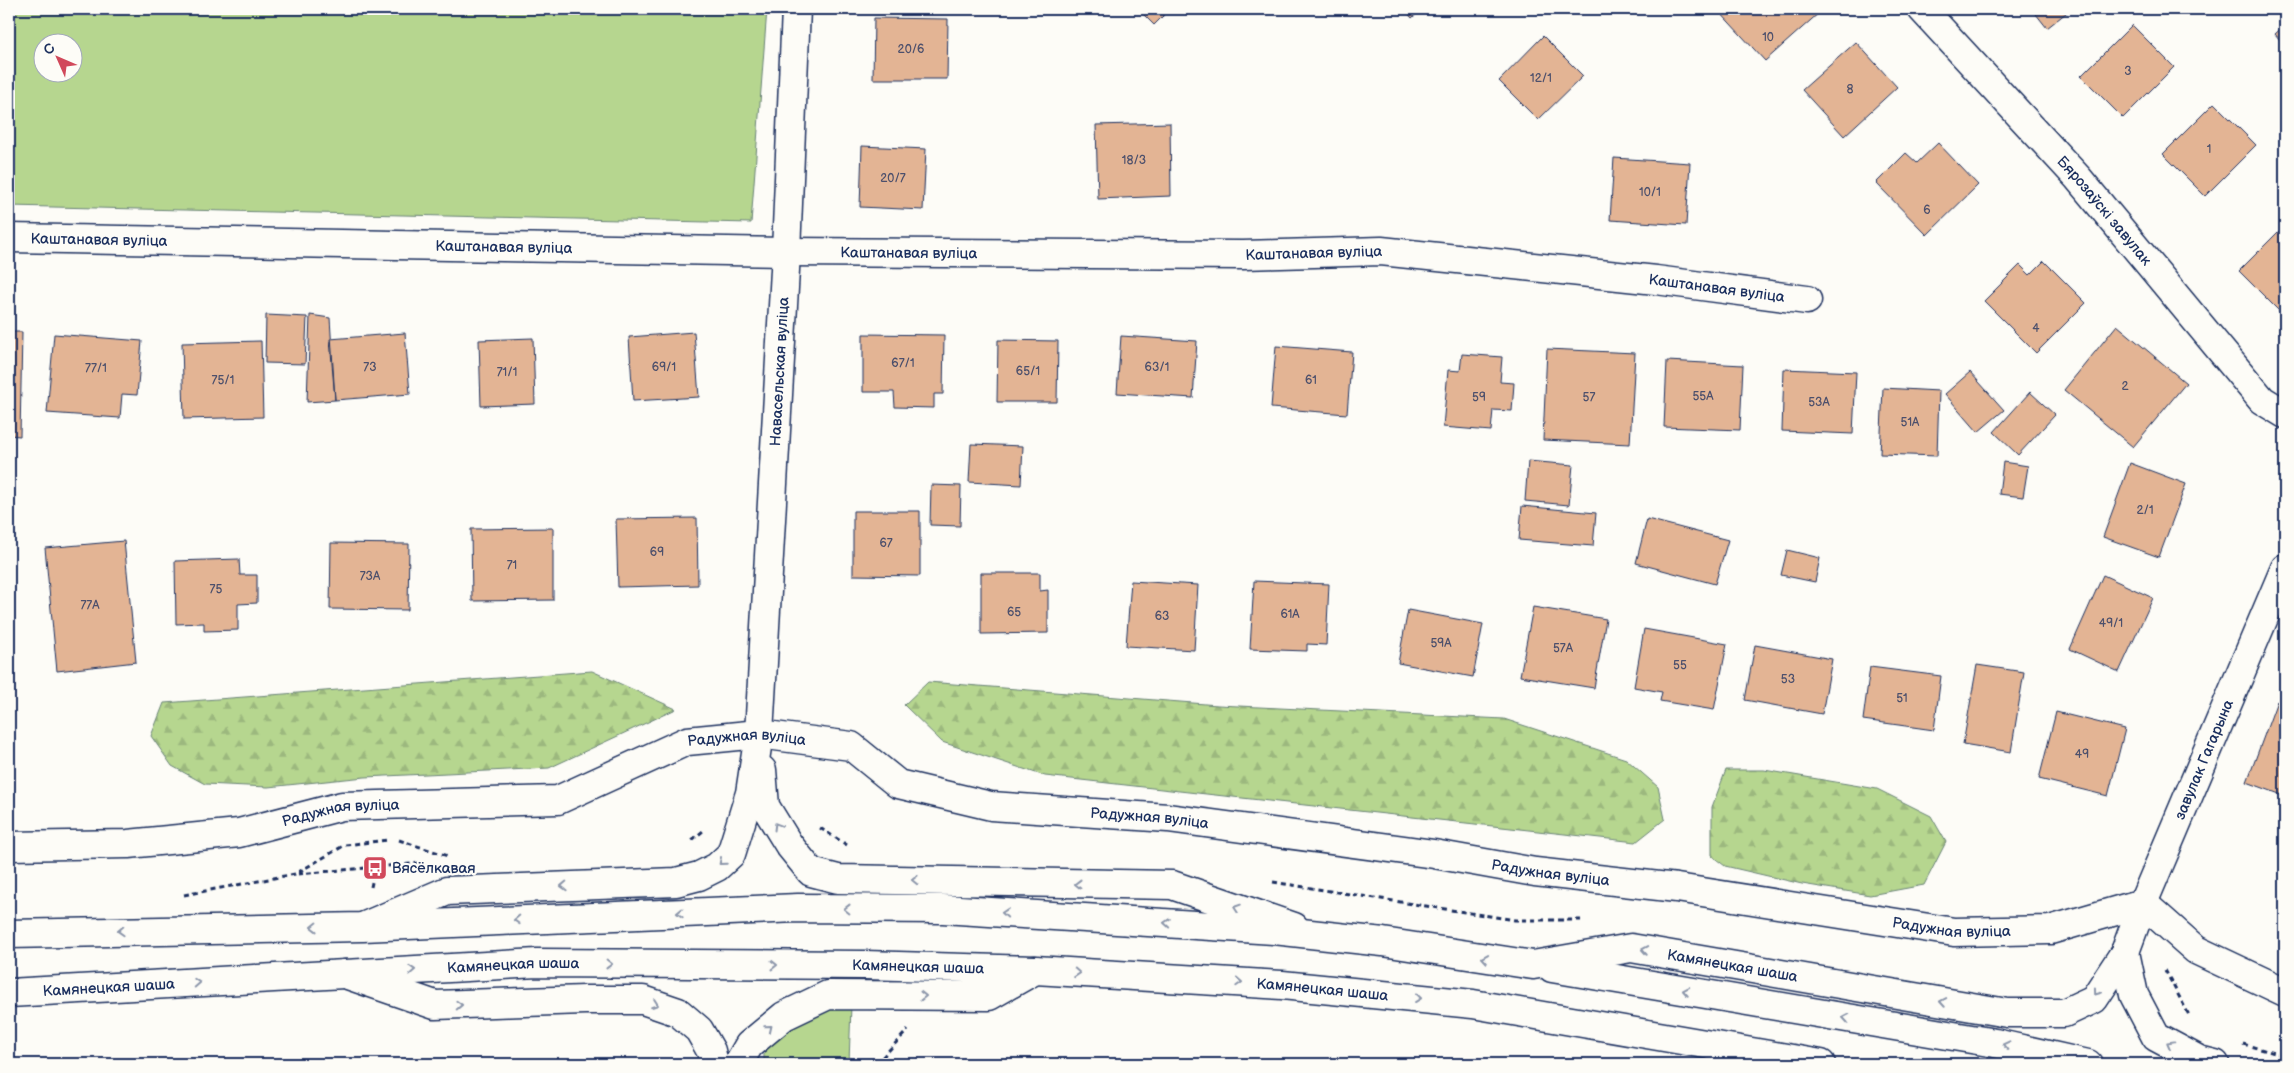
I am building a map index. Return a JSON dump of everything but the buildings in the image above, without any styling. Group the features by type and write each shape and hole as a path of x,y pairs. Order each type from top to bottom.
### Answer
{"street":[{"name":"Навасельская вуліца","path":"759,734 786,252 796,9"},
{"name":"Бярозаўскі завулак","path":"1922,9 2078,178 2262,400 2285,414"},
{"name":"Каштанавая вуліца","path":"9,238 786,252 1243,255 1381,251 1647,279 1807,300"},
{"name":"завулак Гагарына","path":"2125,952 2285,568"},
{"name":"Радужная вуліца","path":"9,846 128,844 240,832 342,806 558,800 687,741 759,734 851,746 898,784 991,806 1178,819 1434,854 1535,872 1677,888 1954,932 2050,930 2144,903"},
{"path":"9,934 363,926 447,891 676,882 699,876 717,867 731,854 750,793 759,734"},
{"path":"759,734 765,806 789,845 811,872 838,879 1172,886 1316,935"},
{"path":"2144,903 2196,950 2285,992"},
{"name":"Камянецкая шаша","path":"363,926 798,908 943,909 1274,930 1383,942 1533,965 1631,948 2007,1013 2064,1014 2094,999 2125,952"},
{"path":"2125,952 2134,995 2156,1037 2199,1060 2215,1064"},
{"name":"Камянецкая шаша","path":"9,993 537,963 865,965 1035,970 1282,985 1473,1004 1821,1064"},
{"path":"1533,965 1995,1043 2088,1064"},
{"path":"738,1064 749,1045 784,1016 828,995 989,996 1035,970"},
{"path":"345,974 434,1006 585,1000 644,1000 678,1012 698,1030 711,1051 714,1064"}],"path":[{"path":"295,874 422,863"},
{"path":"876,1064 913,1024"}],"green space":[{"path":"9,9 767,9 751,223 9,206"},
{"path":"592,671 676,709 549,768 365,777 268,787 205,784 172,766 151,736 164,703"},
{"path":"928,682 1218,705 1504,719 1626,759 1658,787 1665,819 1636,842 1045,776 942,742 904,705"},
{"path":"1726,770 1764,770 1877,789 1931,816 1946,842 1924,885 1870,895 1802,884 1725,866 1712,856 1712,807"},
{"path":"851,1005 849,1064 764,1064 764,1054 779,1030 817,1006"}],"place":[{"name":"Вясёлкавая","path":"375,868"}]}
